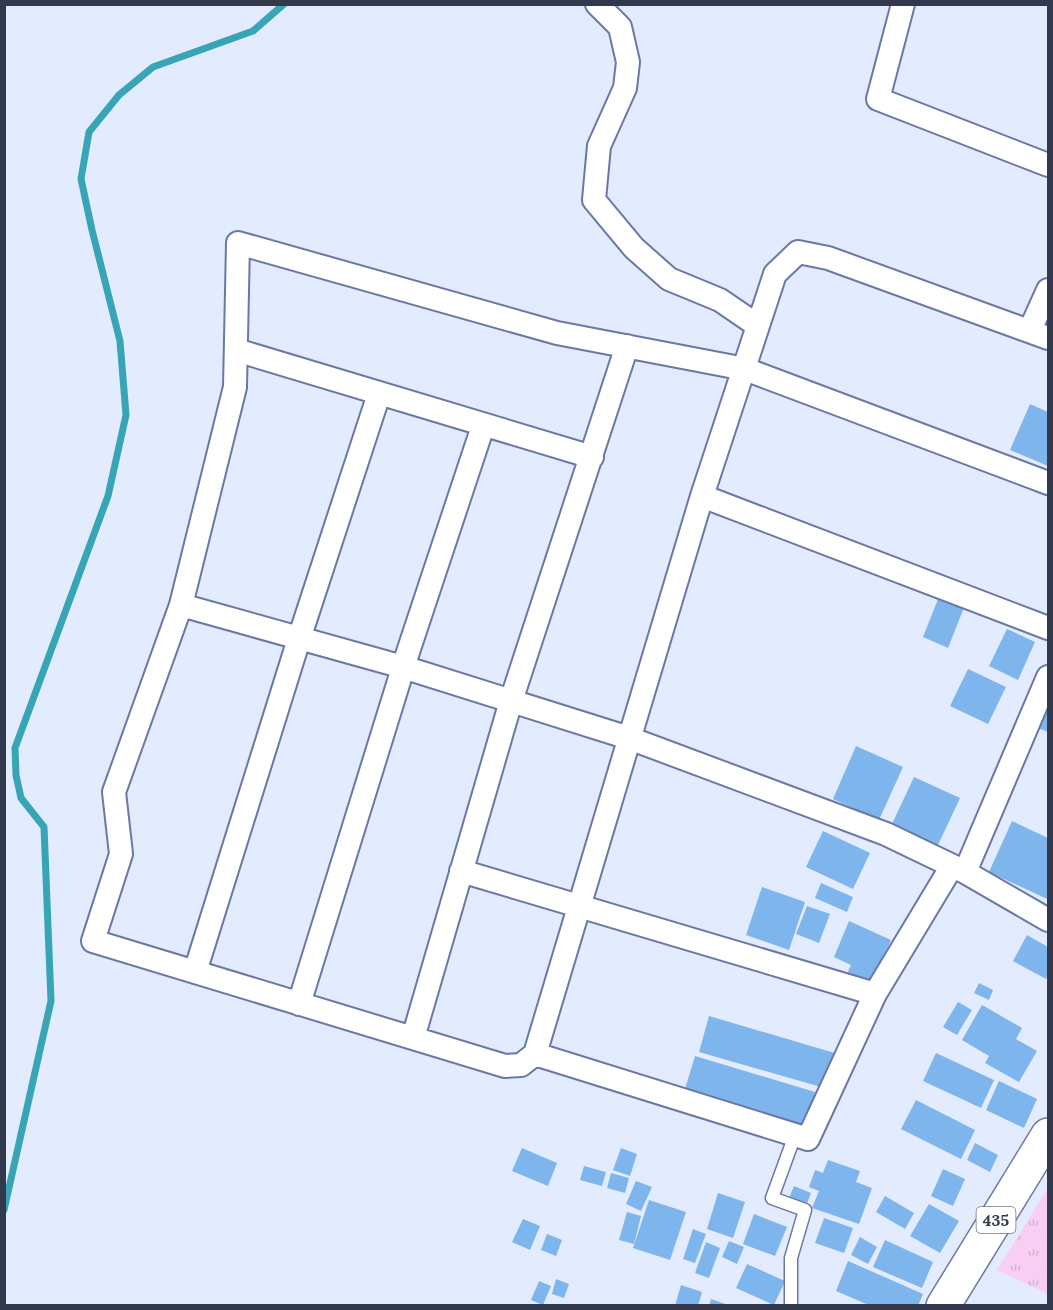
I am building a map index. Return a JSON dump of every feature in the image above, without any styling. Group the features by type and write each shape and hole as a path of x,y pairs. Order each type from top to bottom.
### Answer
{"main road":[{"name":"435","path":"943,1305 1048,1135"}],"street":[{"path":"597,4 620,27 628,62 625,88 599,146 594,200 634,248 669,279 720,300 758,326"},
{"path":"903,4 878,99 1048,165"},
{"path":"1048,290 1039,334 828,258 798,252 775,274 744,369 702,496 535,1054 521,1065 505,1066 93,941 121,854 114,792 181,605 235,387 238,243 556,333 744,369 1048,483"},
{"path":"413,1038 511,701 627,346"},
{"path":"236,350 592,457"},
{"path":"195,972 299,639 379,394"},
{"path":"299,1004 403,668 483,426"},
{"path":"702,496 1048,628"},
{"path":"181,605 403,668 629,738 886,834 959,869 1048,920"},
{"path":"535,1054 808,1139 875,994 959,869 1048,677"},
{"path":"461,871 875,994"}],"lane":[{"path":"791,1305 791,1258 805,1210 772,1198 795,1135"}],"green space":[{"path":"1048,1188 1048,1294 997,1270"}],"building":[{"path":"1030,404 1048,412 1048,466 1010,450"},
{"path":"940,594 965,605 948,648 923,637"},
{"path":"1007,629 1035,642 1018,680 989,666"},
{"path":"968,669 1006,687 988,724 950,706"},
{"path":"1048,704 1048,732 1038,728"},
{"path":"856,746 903,767 879,820 833,799"},
{"path":"914,777 960,798 938,845 892,824"},
{"path":"1012,821 1048,838 1047,899 989,872"},
{"path":"823,831 870,853 853,889 806,867"},
{"path":"821,883 853,897 847,912 815,898"},
{"path":"762,887 805,902 789,950 746,935"},
{"path":"807,906 830,914 819,943 796,934"},
{"path":"849,921 891,940 872,984 847,974 851,965 834,957"},
{"path":"1027,935 1048,947 1046,979 1013,961"},
{"path":"979,983 993,990 989,1000 974,993"},
{"path":"958,1002 972,1010 957,1035 943,1027"},
{"path":"982,1005 1022,1028 1016,1039 1037,1051 1019,1082 985,1063 989,1056 962,1040"},
{"path":"709,1016 838,1054 828,1089 699,1052"},
{"path":"936,1053 994,1080 981,1108 923,1081"},
{"path":"695,1056 815,1092 805,1125 685,1089"},
{"path":"999,1081 1037,1099 1024,1128 986,1110"},
{"path":"916,1100 975,1130 961,1159 901,1129"},
{"path":"975,1143 998,1155 990,1172 967,1160"},
{"path":"522,1148 557,1163 548,1186 512,1171"},
{"path":"621,1148 637,1154 630,1176 613,1170"},
{"path":"828,1160 860,1171 856,1182 872,1188 859,1224 812,1208 819,1191 809,1187 815,1170 823,1173"},
{"path":"584,1166 606,1172 602,1186 580,1180"},
{"path":"943,1169 965,1179 953,1206 931,1196"},
{"path":"611,1173 629,1178 625,1193 607,1188"},
{"path":"636,1181 652,1187 641,1211 626,1204"},
{"path":"794,1186 811,1193 806,1206 789,1198"},
{"path":"718,1193 745,1202 733,1238 707,1229"},
{"path":"885,1196 914,1213 905,1229 876,1212"},
{"path":"649,1200 686,1212 670,1260 633,1248"},
{"path":"929,1204 959,1221 940,1253 910,1236"},
{"path":"627,1212 641,1216 634,1244 619,1240"},
{"path":"754,1214 787,1227 775,1256 743,1244"},
{"path":"824,1218 853,1228 844,1253 815,1243"},
{"path":"523,1219 540,1226 530,1250 512,1242"},
{"path":"693,1229 706,1234 695,1263 683,1259"},
{"path":"547,1234 562,1240 556,1256 541,1250"},
{"path":"860,1237 877,1247 868,1264 851,1255"},
{"path":"885,1240 933,1262 922,1288 873,1267"},
{"path":"729,1241 744,1247 737,1264 722,1257"},
{"path":"706,1242 720,1248 709,1278 695,1273"},
{"path":"848,1261 923,1294 918,1306 871,1306 836,1291"},
{"path":"747,1264 785,1281 774,1305 736,1288"},
{"path":"556,1279 569,1284 564,1298 552,1294"},
{"path":"539,1281 551,1286 543,1305 531,1300"},
{"path":"681,1285 702,1292 698,1306 675,1306"},
{"path":"711,1299 728,1305 728,1306 709,1306"}],"waterway":[{"path":"4,1210 51,1001 44,827 21,798 16,775 15,748 108,496 126,415 120,341 81,179 89,132 119,95 153,67 253,31 284,4"}]}
